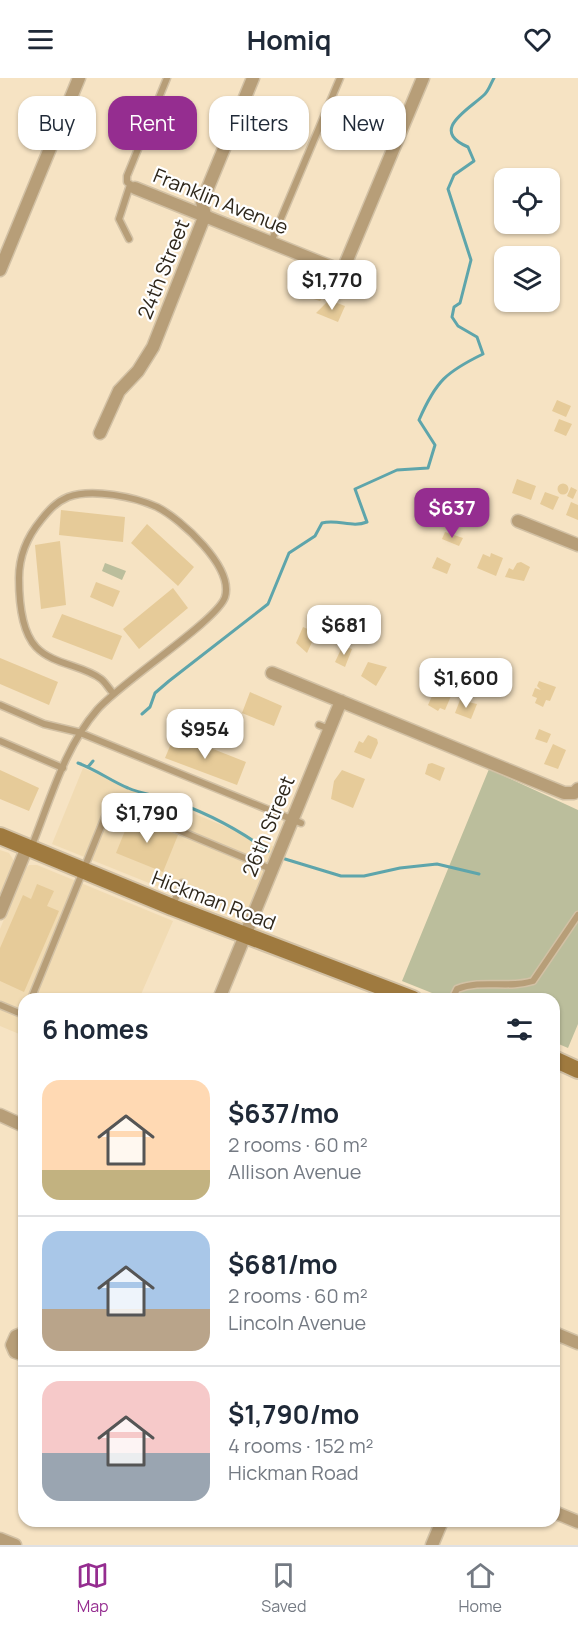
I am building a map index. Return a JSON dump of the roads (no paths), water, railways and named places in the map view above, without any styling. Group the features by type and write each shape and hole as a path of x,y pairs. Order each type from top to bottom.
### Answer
{"main road":[{"name":"Hickman Road","path":"0,836 172,907 397,993"},
{"path":"560,1062 578,1070"}],"street":[{"path":"0,270 80,78"},
{"name":"24th Street","path":"100,433 119,391 138,371 153,347 206,215 202,202 253,78"},
{"path":"342,272 423,78"},
{"name":"Franklin Avenue","path":"133,187 359,278"},
{"path":"518,521 578,545"},
{"path":"272,673 564,793 574,793 578,789"},
{"name":"26th Street","path":"221,993 272,869 296,822 324,727 341,701"},
{"path":"0,913 29,848"},
{"path":"0,1115 18,1123"},
{"path":"18,1335 12,1345 18,1353"},
{"path":"560,1336 578,1343"},
{"path":"560,1514 578,1522"},
{"path":"432,1545 440,1527"},
{"path":"0,1539 15,1545"}],"lane":[{"path":"129,238 118,219 133,187 127,176 167,78"},
{"path":"271,242 340,78"},
{"path":"29,848 78,732 113,693 218,609 226,596 224,578 212,556 195,537 157,507 129,498 94,494 70,496 54,505 35,527 19,562 19,594 26,627 36,647 48,655 101,679 113,693"},
{"path":"0,705 44,724 78,732 296,822"},
{"path":"0,741 63,768"},
{"path":"33,993 111,802 199,842 272,869"},
{"path":"236,865 240,856"},
{"path":"172,907 182,883"},
{"path":"455,993 457,989 470,984 522,984 533,981 578,915"},
{"path":"0,1005 18,1012"}],"waterway":[{"path":"142,714 150,707 155,693 268,604 289,553 315,536 322,523 361,524 367,522 355,489 397,470 428,468 435,445 419,420 425,407 443,379 460,366 483,354 477,337 458,326 452,317 454,307 460,303 471,260 448,189 454,175 474,161 468,147 452,134 452,127 462,113 486,92 494,78"},
{"path":"88,767 93,761"},
{"path":"78,763 132,790 164,798 205,814 268,851"},
{"path":"285,859 341,876 364,876 400,868 437,864 479,874"}]}
